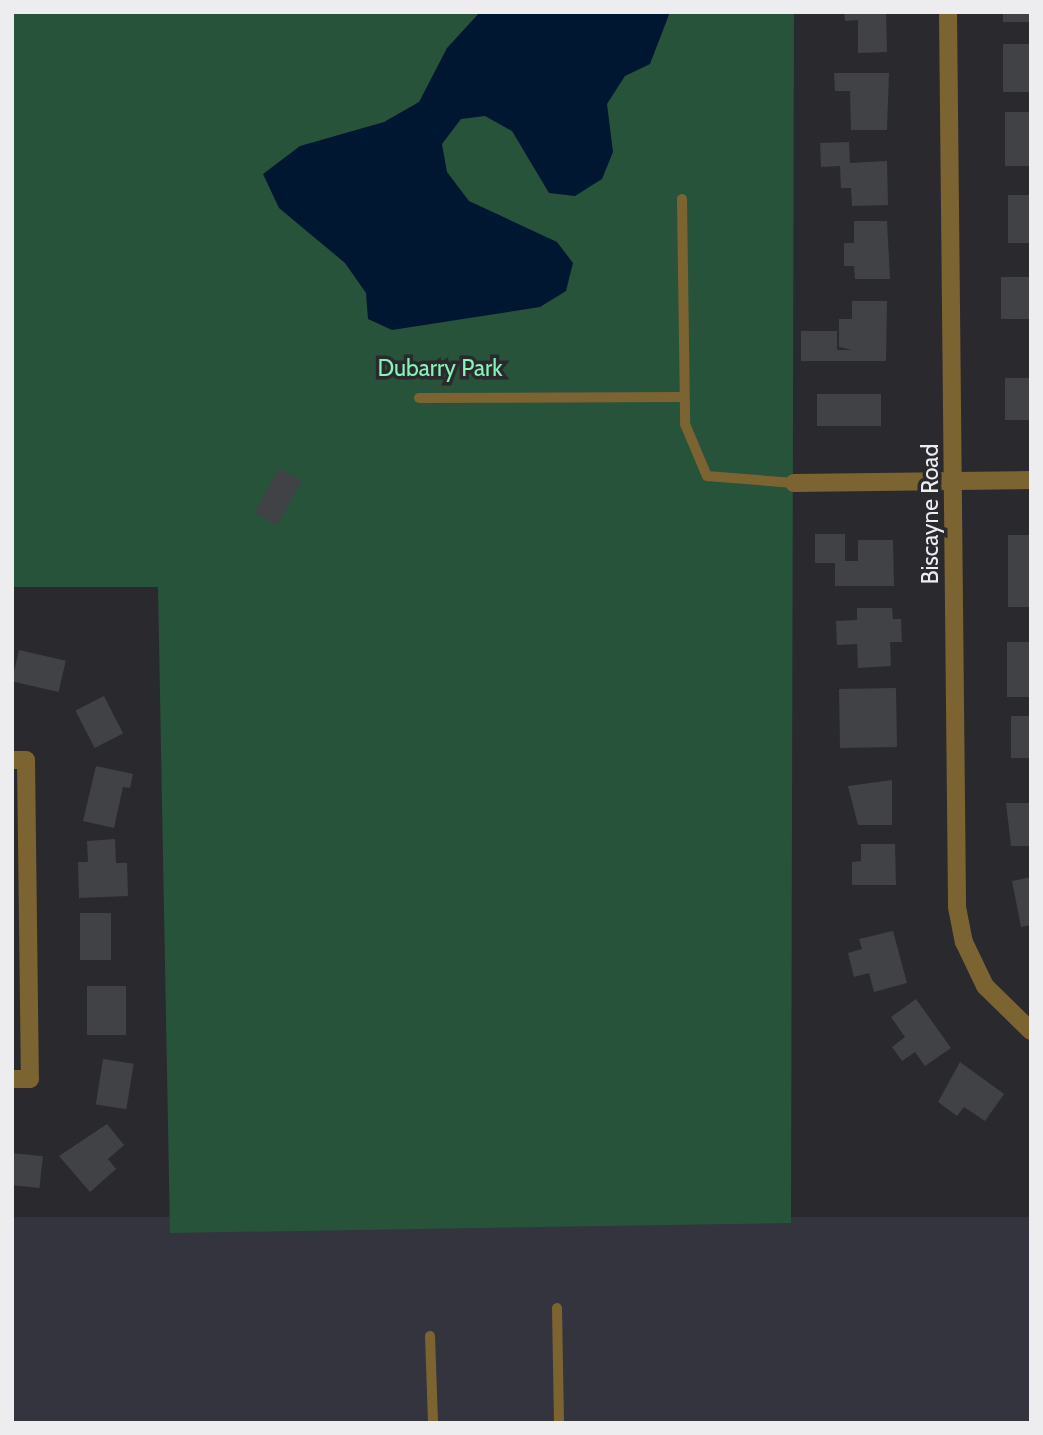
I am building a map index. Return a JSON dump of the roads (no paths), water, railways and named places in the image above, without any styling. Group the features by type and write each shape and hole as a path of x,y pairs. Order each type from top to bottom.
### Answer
{"street":[{"name":"Biscayne Road","path":"948,12 957,906 968,953 999,1005 1031,1031"},
{"path":"793,483 1031,480"},
{"path":"19,760 21,1079"}],"lane":[{"path":"682,199 682,397 685,424 707,476 793,483"},
{"path":"419,398 682,397"},
{"path":"557,1308 559,1423"},
{"path":"430,1336 433,1423"}],"water":[{"path":"480,12 670,12 650,64 625,76 607,104 613,152 602,179 575,196 549,193 512,131 485,116 461,119 442,144 447,172 469,201 557,242 573,263 566,291 540,307 392,330 368,319 366,293 345,263 279,208 263,174 300,146 384,122 419,102 447,48"}],"park label":[{"name":"Dubarry Park","path":"440,368"}]}
